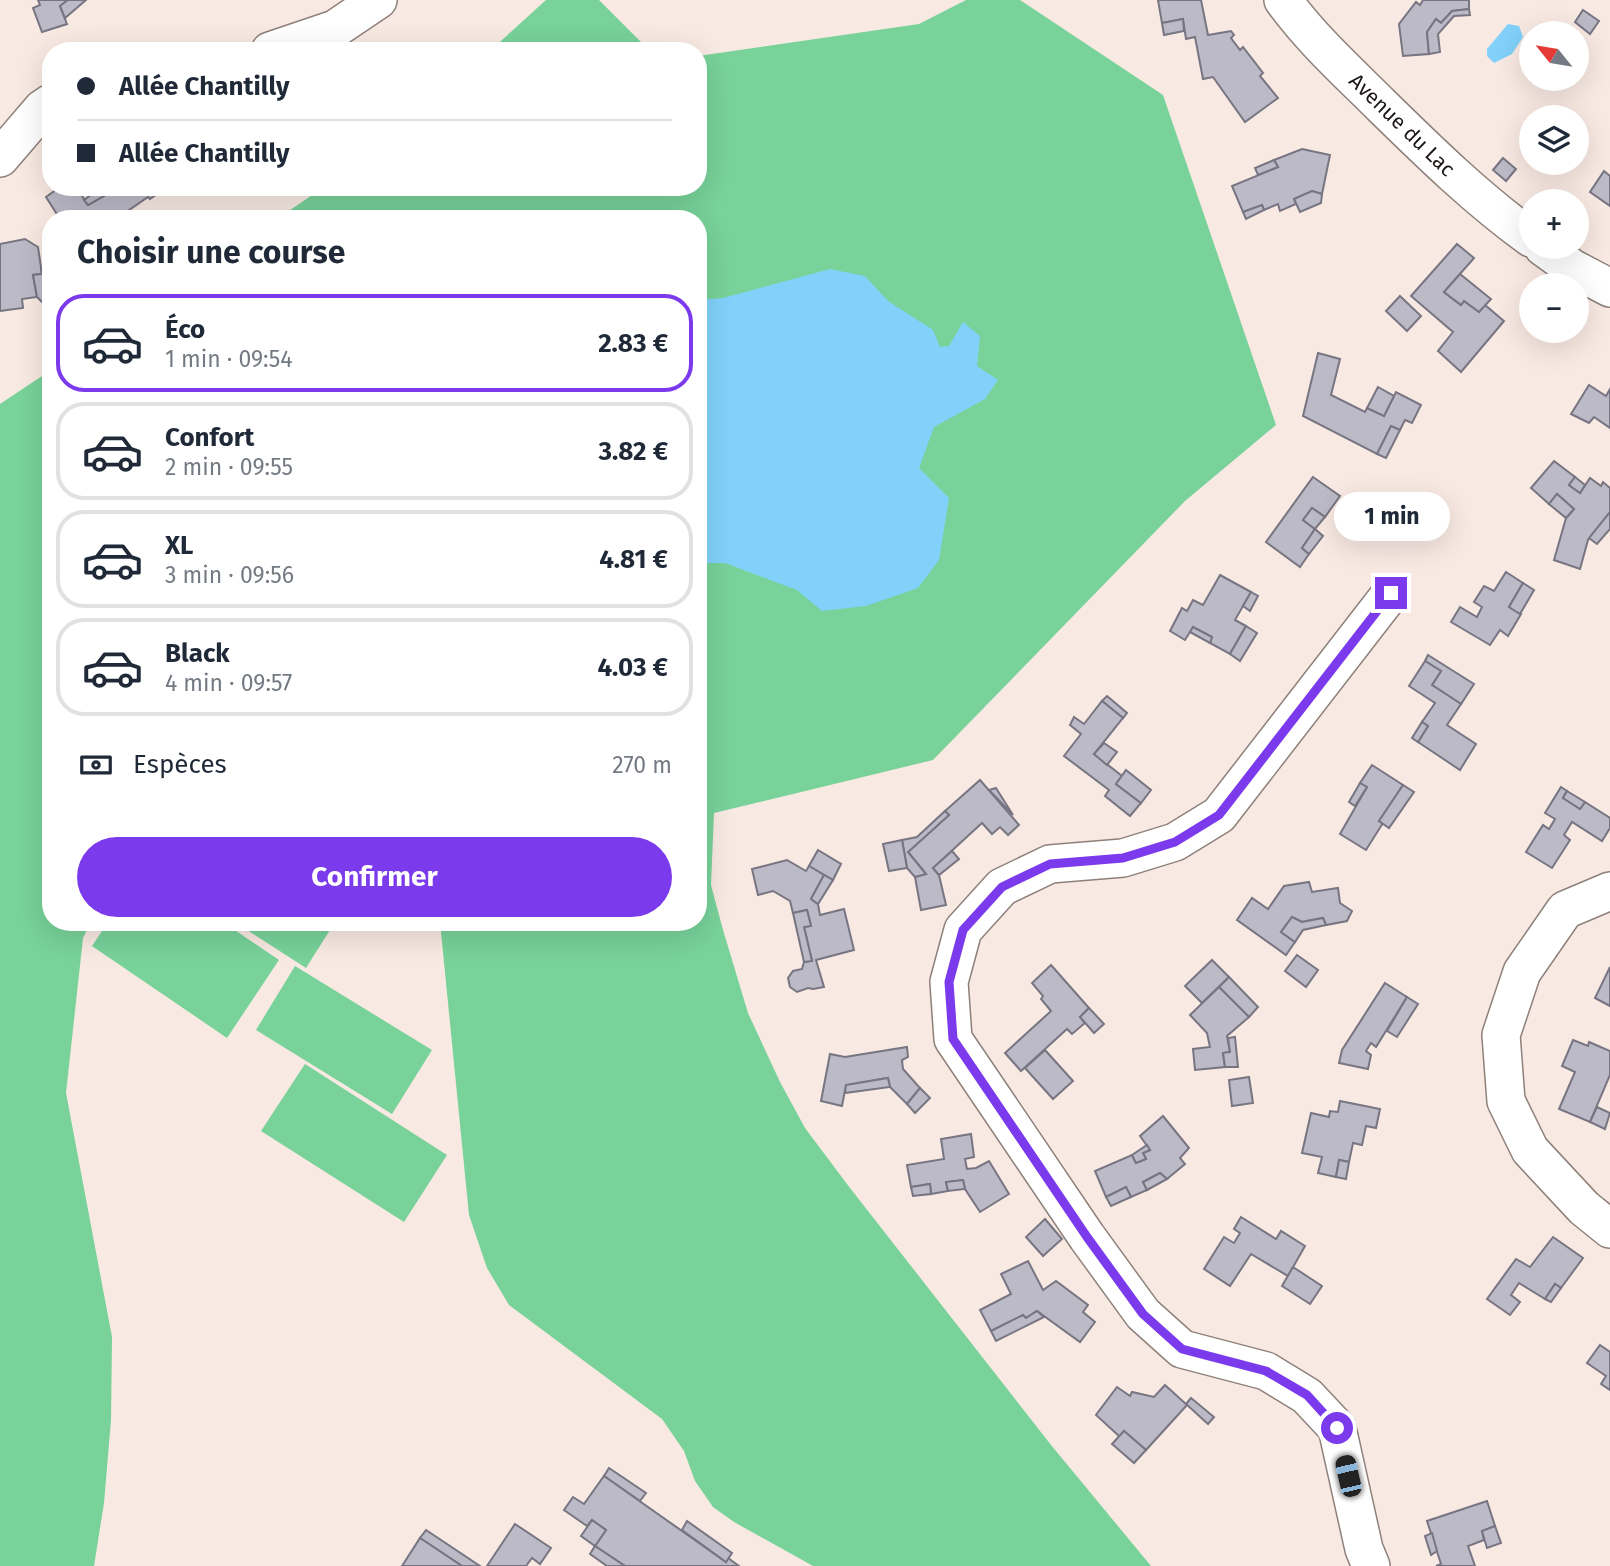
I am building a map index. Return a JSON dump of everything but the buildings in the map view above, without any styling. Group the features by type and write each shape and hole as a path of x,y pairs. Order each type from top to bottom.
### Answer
{"street":[{"path":"297,42 335,29 377,0"},
{"name":"Avenue du Lac","path":"1283,0 1319,44 1444,166 1499,216 1519,230"},
{"path":"0,158 42,109"},
{"path":"1560,259 1610,288"},
{"path":"1371,1566 1364,1549 1337,1428 1307,1395 1266,1371 1182,1349 1143,1314 1087,1237 953,1039 949,982 963,930 1002,887 1050,864 1123,858 1175,842 1219,815 1391,593"},
{"path":"1610,891 1565,910 1522,972 1502,1035 1506,1101 1530,1150 1584,1208 1610,1229"}],"green space":[{"path":"546,0 599,0 641,42 500,42"},
{"path":"966,0 1020,0 1163,95 1276,425 1185,501 933,760 714,813 711,885 748,1013 805,1128 1051,1445 1151,1566 813,1566 734,1522 713,1507 695,1481 684,1451 662,1419 509,1305 487,1268 469,1215 441,931 707,931 707,210 290,210 311,196 707,196 707,55 919,24"},
{"path":"42,376 42,931 86,931 83,938 66,1093 112,1337 111,1420 104,1503 94,1566 0,1566 0,404"},
{"path":"102,931 236,931 279,960 227,1038 92,946"},
{"path":"249,931 329,931 306,968"},
{"path":"295,966 432,1050 392,1114 256,1030"},
{"path":"305,1064 447,1155 404,1222 261,1131"}],"water":[{"path":"1508,24 1519,26 1519,43 1512,54 1494,63 1487,56 1487,49"},
{"path":"830,269 865,276 888,301 933,330 940,347 949,346 963,322 980,336 977,366 998,380 985,399 934,427 919,468 949,498 939,560 918,588 866,606 822,611 797,590 725,563 707,563 707,299 723,298"}],"route":[{"path":"1337,1428 1307,1395 1266,1371 1182,1349 1143,1314 1087,1237 953,1039 949,982 963,930 1002,887 1050,864 1123,858 1175,842 1219,815 1391,593"}]}
